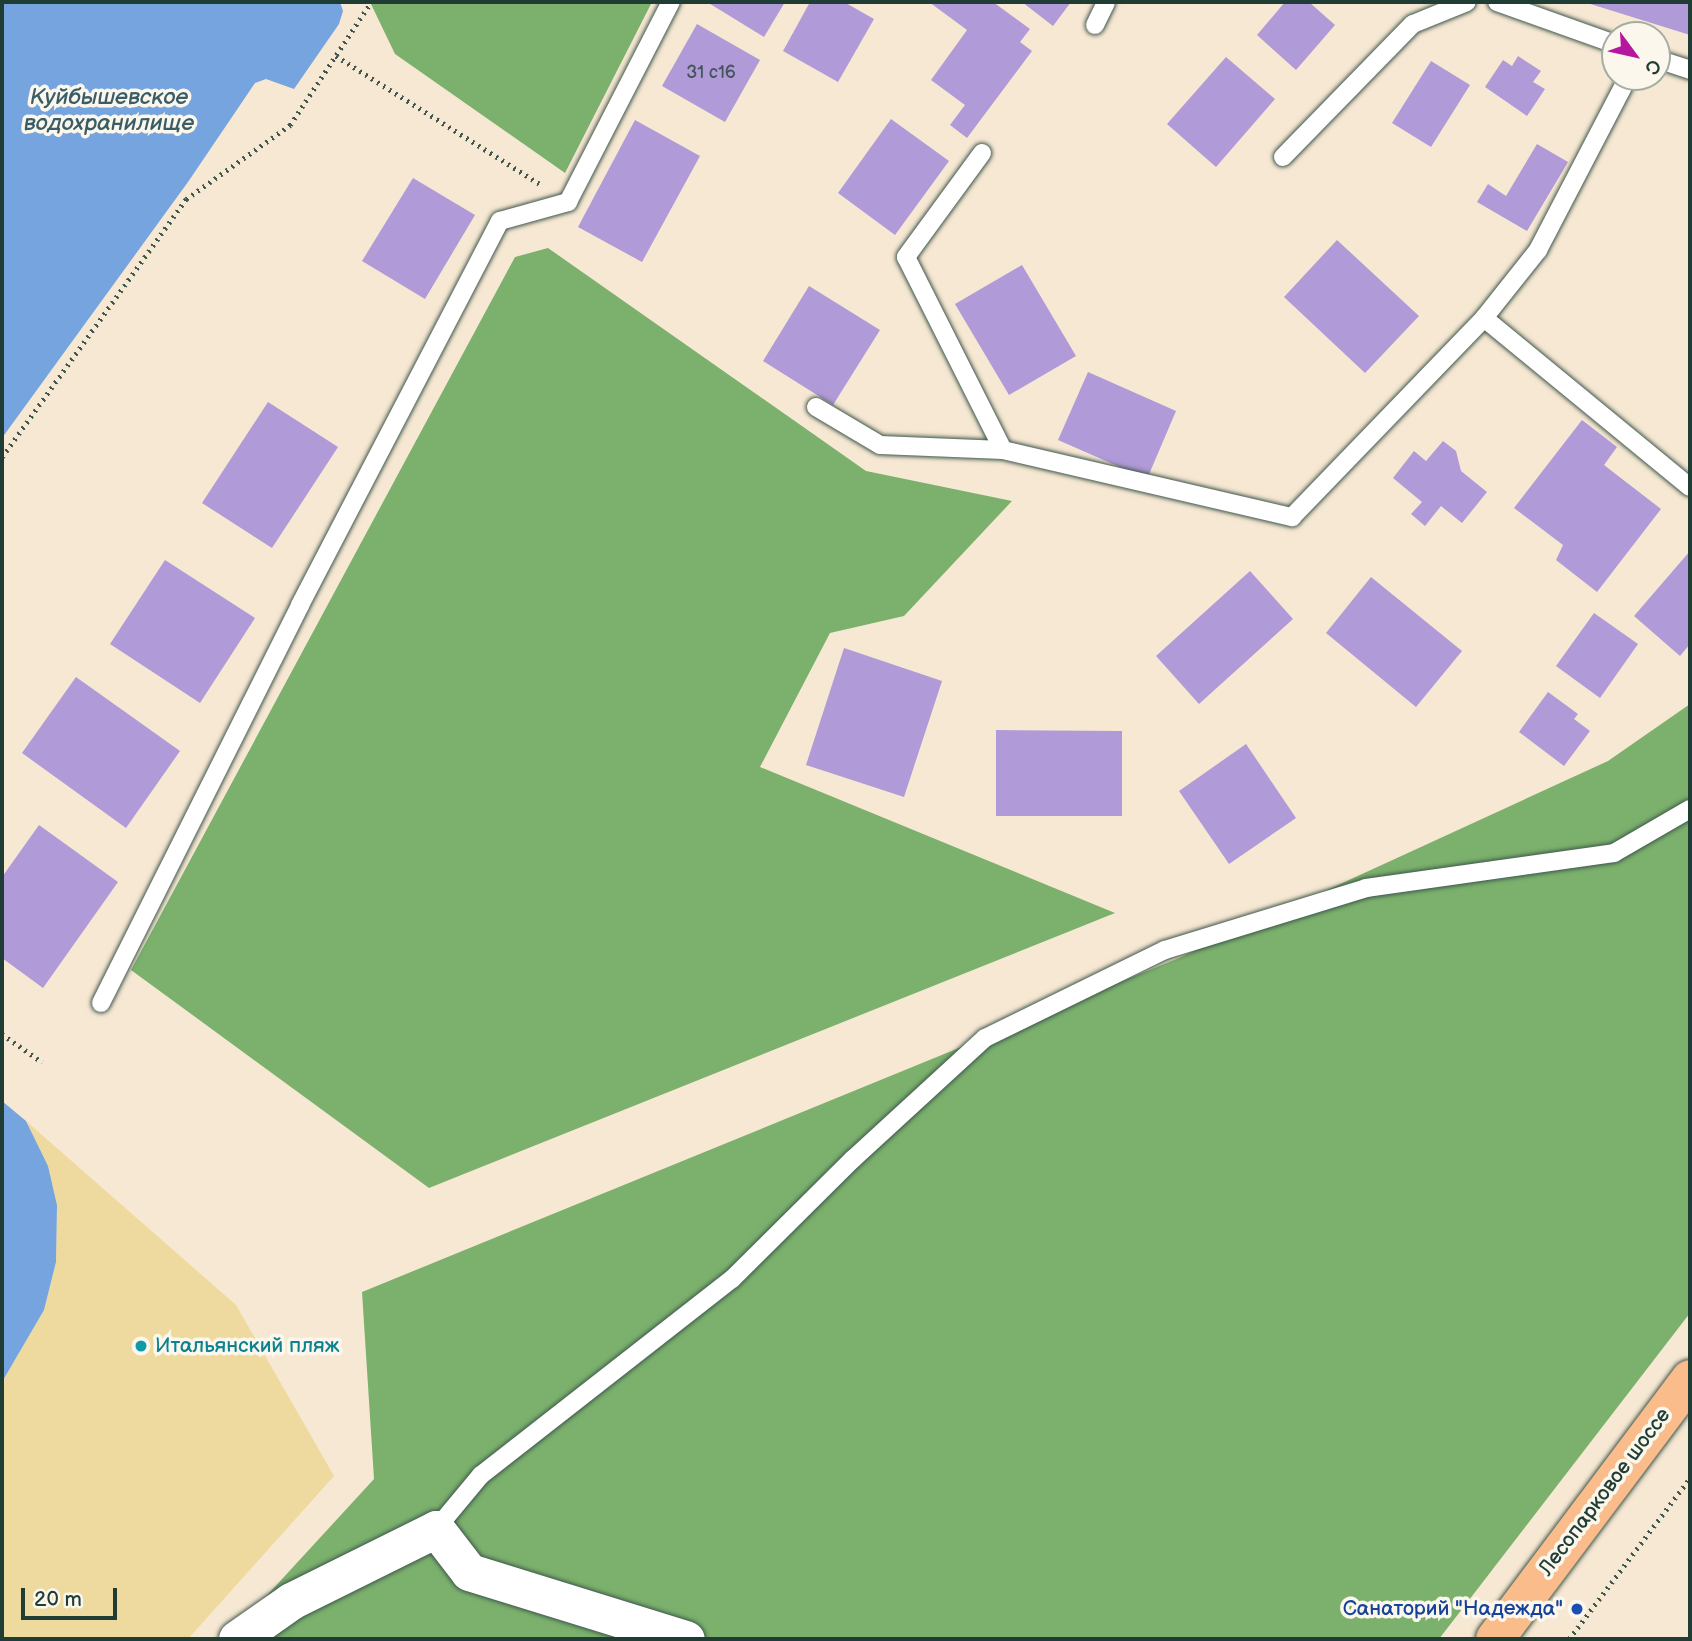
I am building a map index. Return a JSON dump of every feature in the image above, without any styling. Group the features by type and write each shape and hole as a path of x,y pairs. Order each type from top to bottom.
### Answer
{"main road":[{"name":"Лесопарковое шоссе","path":"1495,1639 1690,1379"}],"street":[{"path":"237,1639 291,1601 436,1529 469,1573 686,1639"}],"lane":[{"path":"101,1003 300,605 500,222 568,202 671,2"},
{"path":"1095,25 1106,2"},
{"path":"1283,157 1413,24 1467,2"},
{"path":"1496,2 1601,39"},
{"path":"1671,64 1690,71"},
{"path":"816,407 880,445 1003,450 1292,517 1484,318 1538,250 1621,91"},
{"path":"982,153 906,257 1003,450"},
{"path":"1484,318 1690,486"},
{"path":"436,1529 481,1475 732,1279 853,1159 985,1038 1165,950 1366,888 1614,853 1690,808"}],"path":[{"path":"2,457 186,199 290,125 371,2"},
{"path":"336,56 568,202"},
{"path":"2,1034 42,1062"},
{"path":"1569,1639 1690,1478"}],"green space":[{"path":"370,2 652,2 565,173 395,54"},
{"path":"548,248 866,471 1012,501 904,616 830,633 760,767 1115,913 429,1188 131,970 515,257"},
{"path":"1690,704 1690,1313 1439,1639 227,1639 374,1479 362,1292 1179,958 1608,761"}],"sand":[{"name":"Итальянский пляж","path":"26,1121 236,1305 334,1476 188,1639 2,1639 2,1382 44,1310 56,1262 57,1205 48,1166"}],"water":[{"name":"Куйбышевское водохранилище","path":"2,2 340,2 343,11 339,24 294,89 266,79 255,83 188,182 2,438"},
{"path":"2,1101 26,1121 48,1166 57,1205 56,1262 44,1310 2,1382"}],"building":[{"path":"707,2 785,2 764,37"},
{"path":"810,2 844,2 874,19 838,82 783,51"},
{"path":"929,2 993,2 1030,29 1020,42 1032,51 967,138 950,125 965,105 931,80 967,30"},
{"path":"1022,2 1071,2 1053,26"},
{"path":"1285,2 1309,2 1335,25 1296,70 1257,35"},
{"path":"1584,2 1690,2 1690,35 1671,29 1671,21 1645,21"},
{"path":"697,24 760,60 725,122 662,86"},
{"path":"1518,56 1541,71 1533,82 1545,89 1527,116 1485,87 1503,60 1512,66"},
{"path":"1226,57 1275,99 1216,167 1167,124"},
{"path":"1431,61 1470,85 1431,147 1392,123"},
{"path":"891,119 949,161 895,235 838,193"},
{"path":"635,120 700,156 642,262 578,227"},
{"path":"1537,144 1568,162 1527,231 1477,202 1488,184 1506,196"},
{"path":"413,178 475,215 425,299 362,261"},
{"path":"1337,240 1419,316 1365,373 1284,297"},
{"path":"1022,265 1076,356 1009,395 955,304"},
{"path":"809,286 880,330 833,405 763,361"},
{"path":"1088,372 1176,411 1147,479 1058,440"},
{"path":"268,402 338,447 272,548 202,503"},
{"path":"1582,420 1617,447 1604,465 1661,509 1597,592 1556,560 1563,545 1514,508"},
{"path":"1443,441 1456,451 1461,471 1487,492 1462,523 1441,506 1425,526 1411,514 1422,502 1393,478 1414,451 1426,461"},
{"path":"1690,551 1690,644 1680,656 1634,616"},
{"path":"165,560 255,618 200,703 110,644"},
{"path":"1250,571 1293,619 1199,704 1156,656"},
{"path":"1371,577 1462,651 1416,707 1326,633"},
{"path":"1594,613 1638,644 1600,698 1556,666"},
{"path":"844,648 942,681 904,797 806,765"},
{"path":"76,677 180,751 126,828 22,753"},
{"path":"1548,692 1578,714 1574,719 1590,731 1564,766 1519,732"},
{"path":"996,730 1122,731 1122,816 996,816"},
{"path":"1246,744 1296,818 1229,864 1179,791"},
{"path":"39,825 118,882 43,988 2,958 2,877"}],"place":[{"name":"Итальянский пляж","path":"141,1346"},
{"name":"Санаторий \"Надежда\"","path":"1577,1609"}]}
